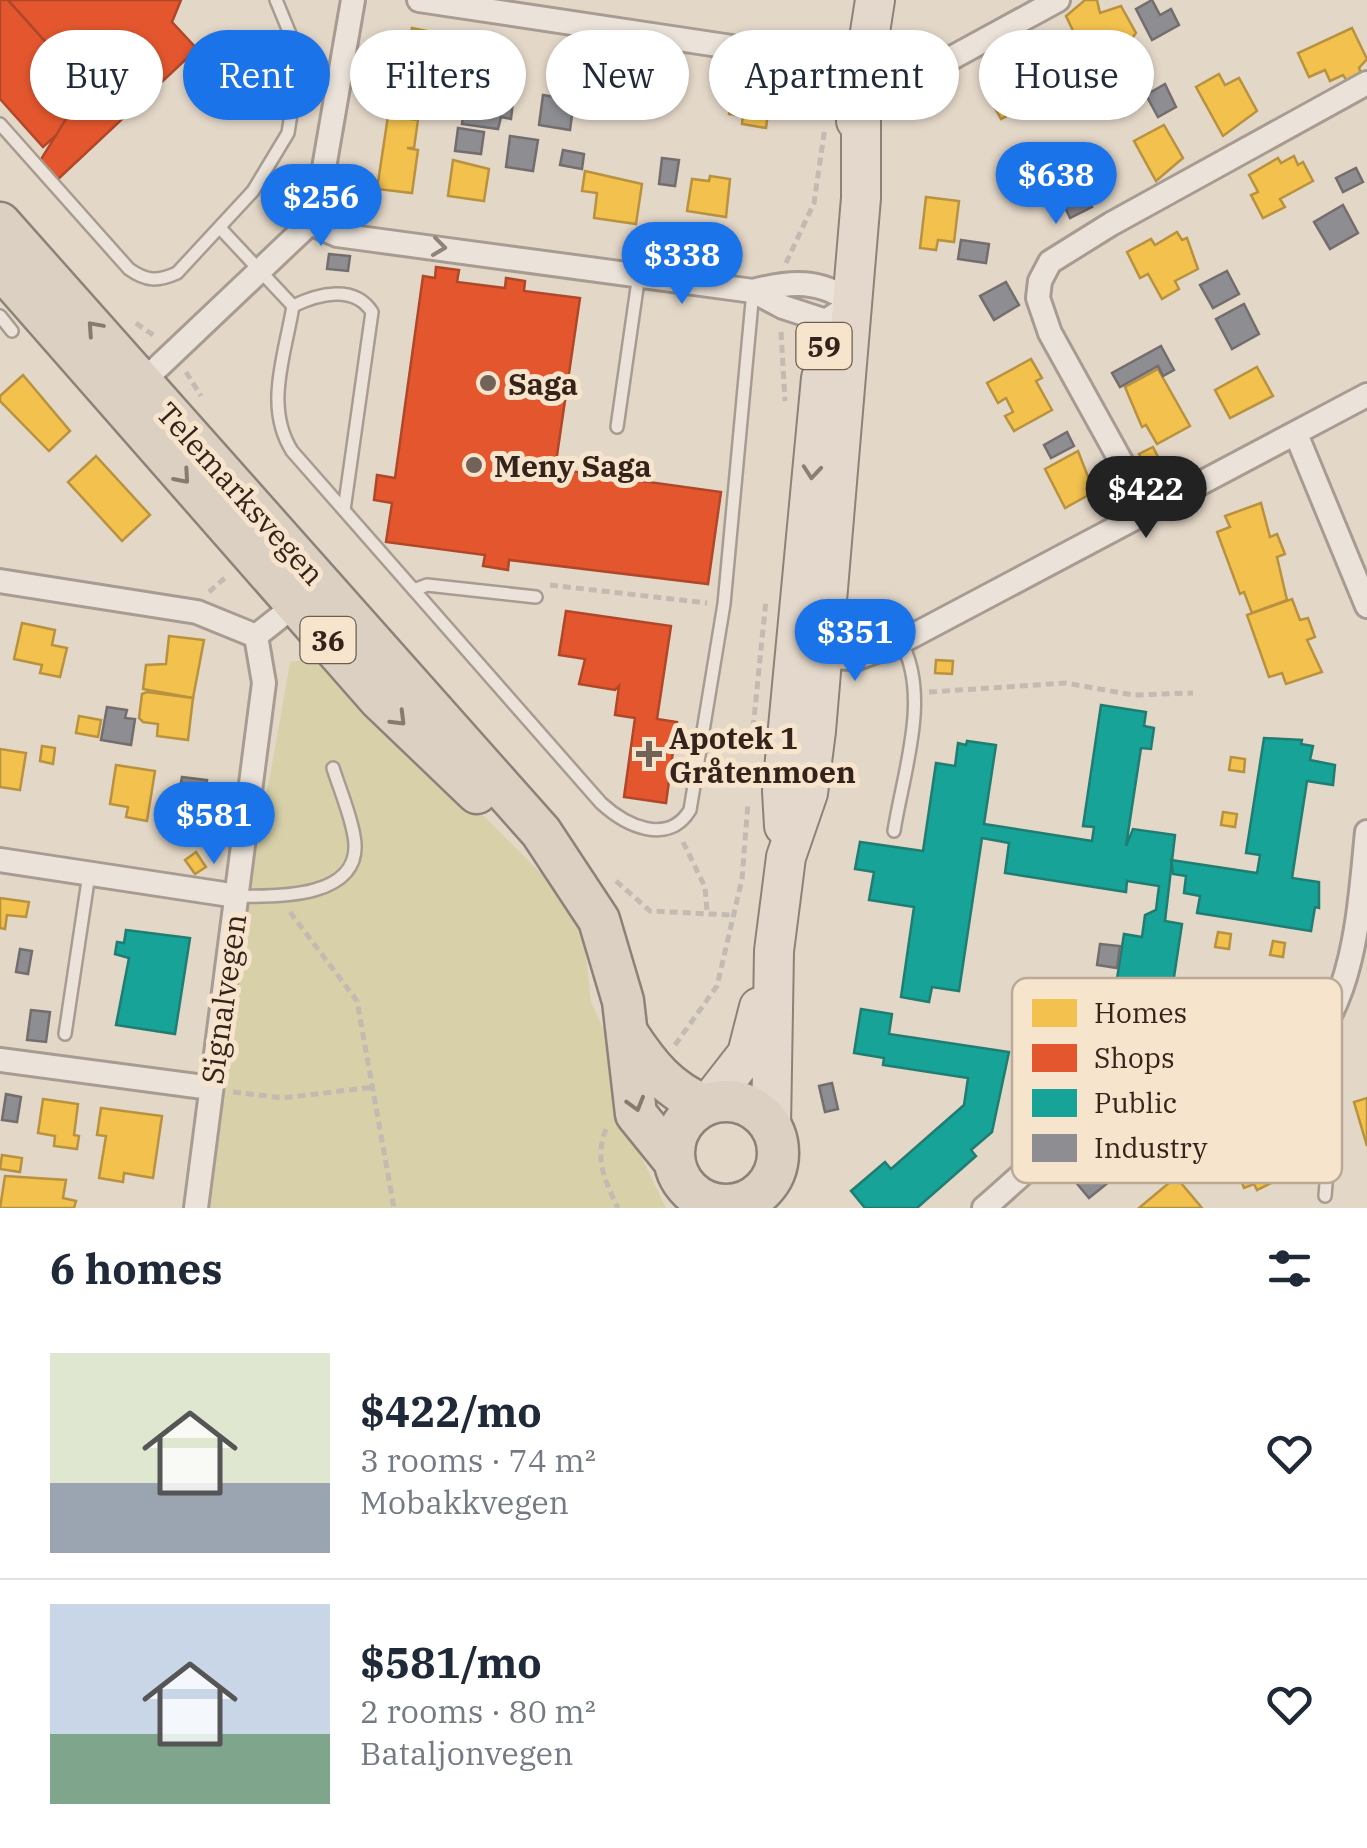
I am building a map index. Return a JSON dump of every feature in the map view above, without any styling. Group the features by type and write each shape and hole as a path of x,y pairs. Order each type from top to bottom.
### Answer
{"highway":[{"name":"Telemarksvegen","path":"0,223 130,393"},
{"name":"Telemarksvegen","path":"0,267 130,393 309,594 541,832 600,920 611,950 628,1034 636,1114 679,1182"},
{"name":"Telemarksvegen","path":"628,1034 649,1066 679,1094 706,1105"},
{"name":"36","path":"679,1182 713,1204 752,1202 768,1184 778,1156 771,1127 746,1106 722,1101 706,1105"},
{"path":"679,1182 678,1132 706,1105"}],"main road":[{"name":"59","path":"868,30 876,0"},
{"name":"59","path":"771,1127 774,951 786,857 782,791 808,658 836,303 861,198 855,120"},
{"name":"59","path":"706,1105 747,1054 774,951"}],"street":[{"path":"130,393 310,223 324,168 353,0"},
{"path":"419,0 709,43"},
{"path":"959,54 1058,0"},
{"path":"1148,510 1050,333 1038,298 1040,281 1050,262 1111,224 1367,83"},
{"path":"310,223 338,236 752,290 783,307 836,303"},
{"path":"752,290 786,282 836,303"},
{"path":"808,658 858,658 901,642 1367,395"},
{"path":"1296,434 1367,606"},
{"path":"0,580 197,612 256,636 309,594"},
{"name":"Signalvegen","path":"196,1208 264,683 256,636"},
{"path":"1342,986 1351,952 1367,832"},
{"path":"0,860 237,896"},
{"path":"0,1060 211,1088"},
{"path":"984,1208 1015,1183"}],"lane":[{"path":"0,124 129,269 144,279 177,273 254,191 288,133 300,58 276,0"},
{"path":"220,228 293,306"},
{"path":"617,428 628,273"},
{"path":"293,306 275,411 278,430 601,803 618,818 640,828 674,826 690,810 724,604 752,290"},
{"path":"293,306 320,293 350,296 372,312 344,510"},
{"path":"0,316 12,331"},
{"path":"414,590 427,585 536,597"},
{"path":"894,831 916,692 912,662 901,642"},
{"path":"237,896 308,894 332,882 353,858 356,840 332,768"},
{"path":"65,1034 89,874"},
{"path":"1325,1196 1326,1183"}],"path":[{"path":"786,263 814,203 826,120"},
{"path":"197,612 206,595 231,572"},
{"path":"536,597 550,585 675,602 724,604"},
{"path":"854,602 872,620 938,622"},
{"path":"916,692 1066,683 1133,694 1193,694"},
{"path":"674,826 705,886 707,912"},
{"path":"278,897 356,1000 394,1208"},
{"path":"672,1048 717,986 731,914"},
{"path":"211,1088 283,1098 374,1087"},
{"path":"613,1117 600,1152 601,1172 618,1208"}],"shaded area":[{"path":"324,657 565,897 584,938 591,1002 609,1041 629,1131 666,1208 196,1208 228,1003 290,662"}],"building: Homes":[{"path":"1085,0 1097,0 1100,13 1121,6 1134,30 1073,30 1066,16"},
{"path":"1352,28 1367,59 1359,68 1362,75 1347,81 1343,75 1330,81 1325,70 1309,77 1298,53"},
{"path":"1219,74 1225,85 1239,78 1257,111 1223,136 1196,87"},
{"path":"387,120 418,120 414,148 407,148 418,150 412,193 377,189"},
{"path":"742,120 767,120 766,128 742,124"},
{"path":"1164,125 1183,158 1156,181 1134,141"},
{"path":"1294,156 1298,165 1303,162 1313,181 1280,199 1285,207 1263,218 1251,195 1258,192 1249,175 1278,158 1281,163"},
{"path":"453,160 489,169 484,201 448,196"},
{"path":"585,171 642,184 636,224 594,218 597,193 582,191"},
{"path":"710,176 730,179 726,217 687,211 692,179 709,181"},
{"path":"926,197 959,201 954,242 938,240 936,250 920,248"},
{"path":"1177,232 1182,240 1187,238 1198,269 1175,281 1179,289 1162,299 1148,274 1140,278 1127,252 1151,239 1155,245"},
{"path":"1031,359 1042,378 1036,381 1052,410 1014,431 1005,416 1013,412 1006,398 998,403 987,383"},
{"path":"1257,367 1273,396 1230,418 1215,390"},
{"path":"1158,369 1190,426 1157,444 1146,425 1142,427 1125,387"},
{"path":"23,375 70,431 49,451 0,401 0,396"},
{"path":"1153,447 1159,459 1145,466 1139,454"},
{"path":"1078,451 1094,492 1065,508 1045,469"},
{"path":"96,456 150,515 122,541 68,482"},
{"path":"1261,503 1270,537 1277,534 1285,554 1277,557 1287,600 1252,613 1244,592 1240,594 1217,532 1230,527 1225,516"},
{"path":"1292,599 1300,620 1308,618 1315,637 1307,640 1322,672 1286,684 1282,673 1269,677 1247,615"},
{"path":"22,623 55,630 52,645 67,648 60,677 40,673 42,665 14,659"},
{"path":"169,636 204,640 193,698 143,689 146,665 166,664"},
{"path":"936,660 953,661 952,674 935,673"},
{"path":"142,694 193,698 188,740 157,736 158,724 139,718"},
{"path":"79,716 101,720 98,737 76,733"},
{"path":"42,746 55,748 53,764 40,761"},
{"path":"0,749 26,753 20,790 0,787"},
{"path":"1231,757 1245,759 1244,772 1229,770"},
{"path":"116,765 155,771 147,821 126,817 128,807 110,804"},
{"path":"1223,812 1237,814 1235,827 1221,825"},
{"path":"196,852 206,867 195,874 185,860"},
{"path":"0,898 29,902 26,917 7,915 5,929 0,928"},
{"path":"1218,932 1231,934 1229,949 1215,947"},
{"path":"1273,941 1285,943 1283,957 1270,955"},
{"path":"1367,1098 1367,1146 1354,1102"},
{"path":"43,1099 78,1104 74,1135 79,1136 77,1149 54,1146 55,1136 38,1133"},
{"path":"101,1108 162,1116 153,1178 124,1173 123,1182 99,1178 106,1136 97,1135"},
{"path":"2,1155 22,1158 20,1172 0,1169"},
{"path":"5,1176 66,1180 63,1198 76,1201 74,1208 0,1208"},
{"path":"1169,1183 1181,1183 1202,1208 1139,1208"},
{"path":"1242,1183 1271,1183 1257,1190 1254,1184 1244,1188"}],"building: Shops":[{"path":"0,0 8,0 35,30 30,30 30,120 73,120 43,147 0,99"},
{"path":"8,0 181,0 172,22 183,34 183,62 163,81 163,30 35,30"},
{"path":"65,120 121,120 55,182 38,164"},
{"name":"Saga","path":"436,267 459,270 457,282 505,288 506,278 525,281 524,291 580,298 555,469 721,492 708,584 509,560 508,570 483,566 485,555 386,542 392,503 374,500 377,475 395,478 423,276 435,278"},
{"path":"566,611 671,626 657,719 677,722 666,803 624,797 635,718 615,715 619,686 615,690 579,684 585,659 559,655"}],"building: Public":[{"path":"1101,705 1146,712 1144,726 1154,728 1151,749 1141,748 1126,846 1133,829 1175,835 1165,921 1182,924 1174,978 1117,978 1124,934 1142,937 1145,915 1156,910 1159,886 1127,881 1126,892 1005,873 1009,843 982,838 959,991 932,987 929,1002 901,997 914,907 869,900 874,872 855,869 860,842 923,851 936,763 955,766 958,743 996,745 984,824 1092,841 1094,827 1083,826"},
{"path":"1264,738 1302,740 1301,744 1313,746 1310,760 1335,765 1333,785 1307,781 1292,878 1319,882 1319,908 1315,907 1311,931 1197,913 1200,896 1184,893 1186,876 1173,874 1171,860 1257,873 1260,855 1246,853"},
{"path":"126,930 190,938 175,1034 116,1025 129,958 115,954 117,942 124,943"},
{"path":"861,1009 892,1014 889,1034 1009,1052 992,1132 971,1150 976,1156 917,1208 865,1208 851,1191 885,1162 891,1169 964,1105 968,1078 883,1065 884,1058 854,1053"}],"building: Industry":[{"path":"1152,0 1160,15 1171,9 1179,25 1154,39 1154,30 1147,30 1136,9"},
{"path":"1165,84 1176,107 1158,117 1154,90"},
{"path":"543,95 546,120 571,120 570,130 539,125"},
{"path":"462,120 500,120 498,129 462,124"},
{"path":"458,128 484,132 481,154 455,151"},
{"path":"510,136 538,140 533,171 506,167"},
{"path":"563,150 584,154 582,169 560,165"},
{"path":"662,158 679,160 675,186 659,184"},
{"path":"1356,168 1363,182 1343,192 1336,178"},
{"path":"1084,192 1092,207 1070,218 1063,203"},
{"path":"1343,205 1358,233 1330,249 1314,222"},
{"path":"961,240 989,244 986,263 958,259"},
{"path":"329,254 350,256 348,271 327,269"},
{"path":"1227,271 1239,294 1213,308 1200,285"},
{"path":"1006,282 1019,305 994,320 980,296"},
{"path":"1244,304 1259,334 1232,349 1216,319"},
{"path":"1161,346 1174,370 1163,376 1158,366 1120,387 1112,373"},
{"path":"1067,432 1074,446 1051,458 1044,445"},
{"path":"107,707 127,710 125,718 135,719 131,745 101,740"},
{"path":"182,777 207,780 203,797 179,794"},
{"path":"1100,944 1120,946 1117,968 1097,965"},
{"path":"20,949 32,951 28,974 16,972"},
{"path":"31,1010 50,1012 46,1042 27,1040"},
{"path":"832,1083 838,1109 825,1112 819,1086"},
{"path":"6,1094 21,1097 17,1122 2,1120"},
{"path":"1076,1183 1108,1183 1089,1198"}],"place":[{"name":"Saga","path":"488,383"},
{"name":"Meny Saga","path":"474,465"},
{"name":"Apotek 1 Gråtenmoen","path":"649,754"}]}
